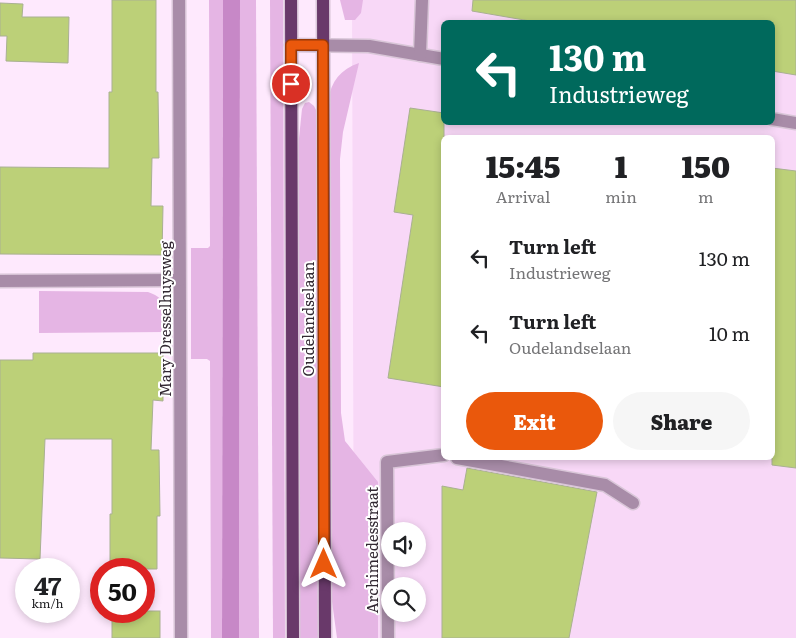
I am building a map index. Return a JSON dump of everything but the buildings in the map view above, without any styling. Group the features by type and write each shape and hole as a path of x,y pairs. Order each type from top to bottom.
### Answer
{"main road":[{"name":"Oudelandselaan","path":"291,0 293,638"},
{"name":"Oudelandselaan","path":"324,0 325,638"}],"street":[{"name":"Mary Dresselhuysweg","path":"179,0 181,638"},
{"path":"420,55 422,0"},
{"path":"291,45 369,46 441,59"},
{"path":"775,120 796,123"},
{"path":"0,281 179,280"},
{"name":"Archimedesstraat","path":"388,638 387,462 441,455"},
{"path":"468,460 605,485 633,503"}],"shaded area":[{"path":"209,0 223,0 222,638 211,638 210,361 207,359 191,359 191,248 208,248 210,246"},
{"path":"223,0 240,0 239,638 222,638"},
{"path":"240,0 256,0 259,638 239,638"},
{"path":"270,0 283,0 285,638 273,638"},
{"path":"340,0 363,0 361,13 355,20 345,20"},
{"path":"352,0 796,0 796,638 354,638"},
{"path":"359,63 343,132 340,159 341,413 345,441 378,482 378,638 337,638 330,587 328,101 334,82 342,72"},
{"path":"309,102 316,110 318,638 298,638 296,167 302,109 305,103"},
{"path":"39,291 148,292 155,295 163,303 166,313 167,332 39,333"}],"route":[{"path":"291,84 291,45 323,45 324,564"}]}
